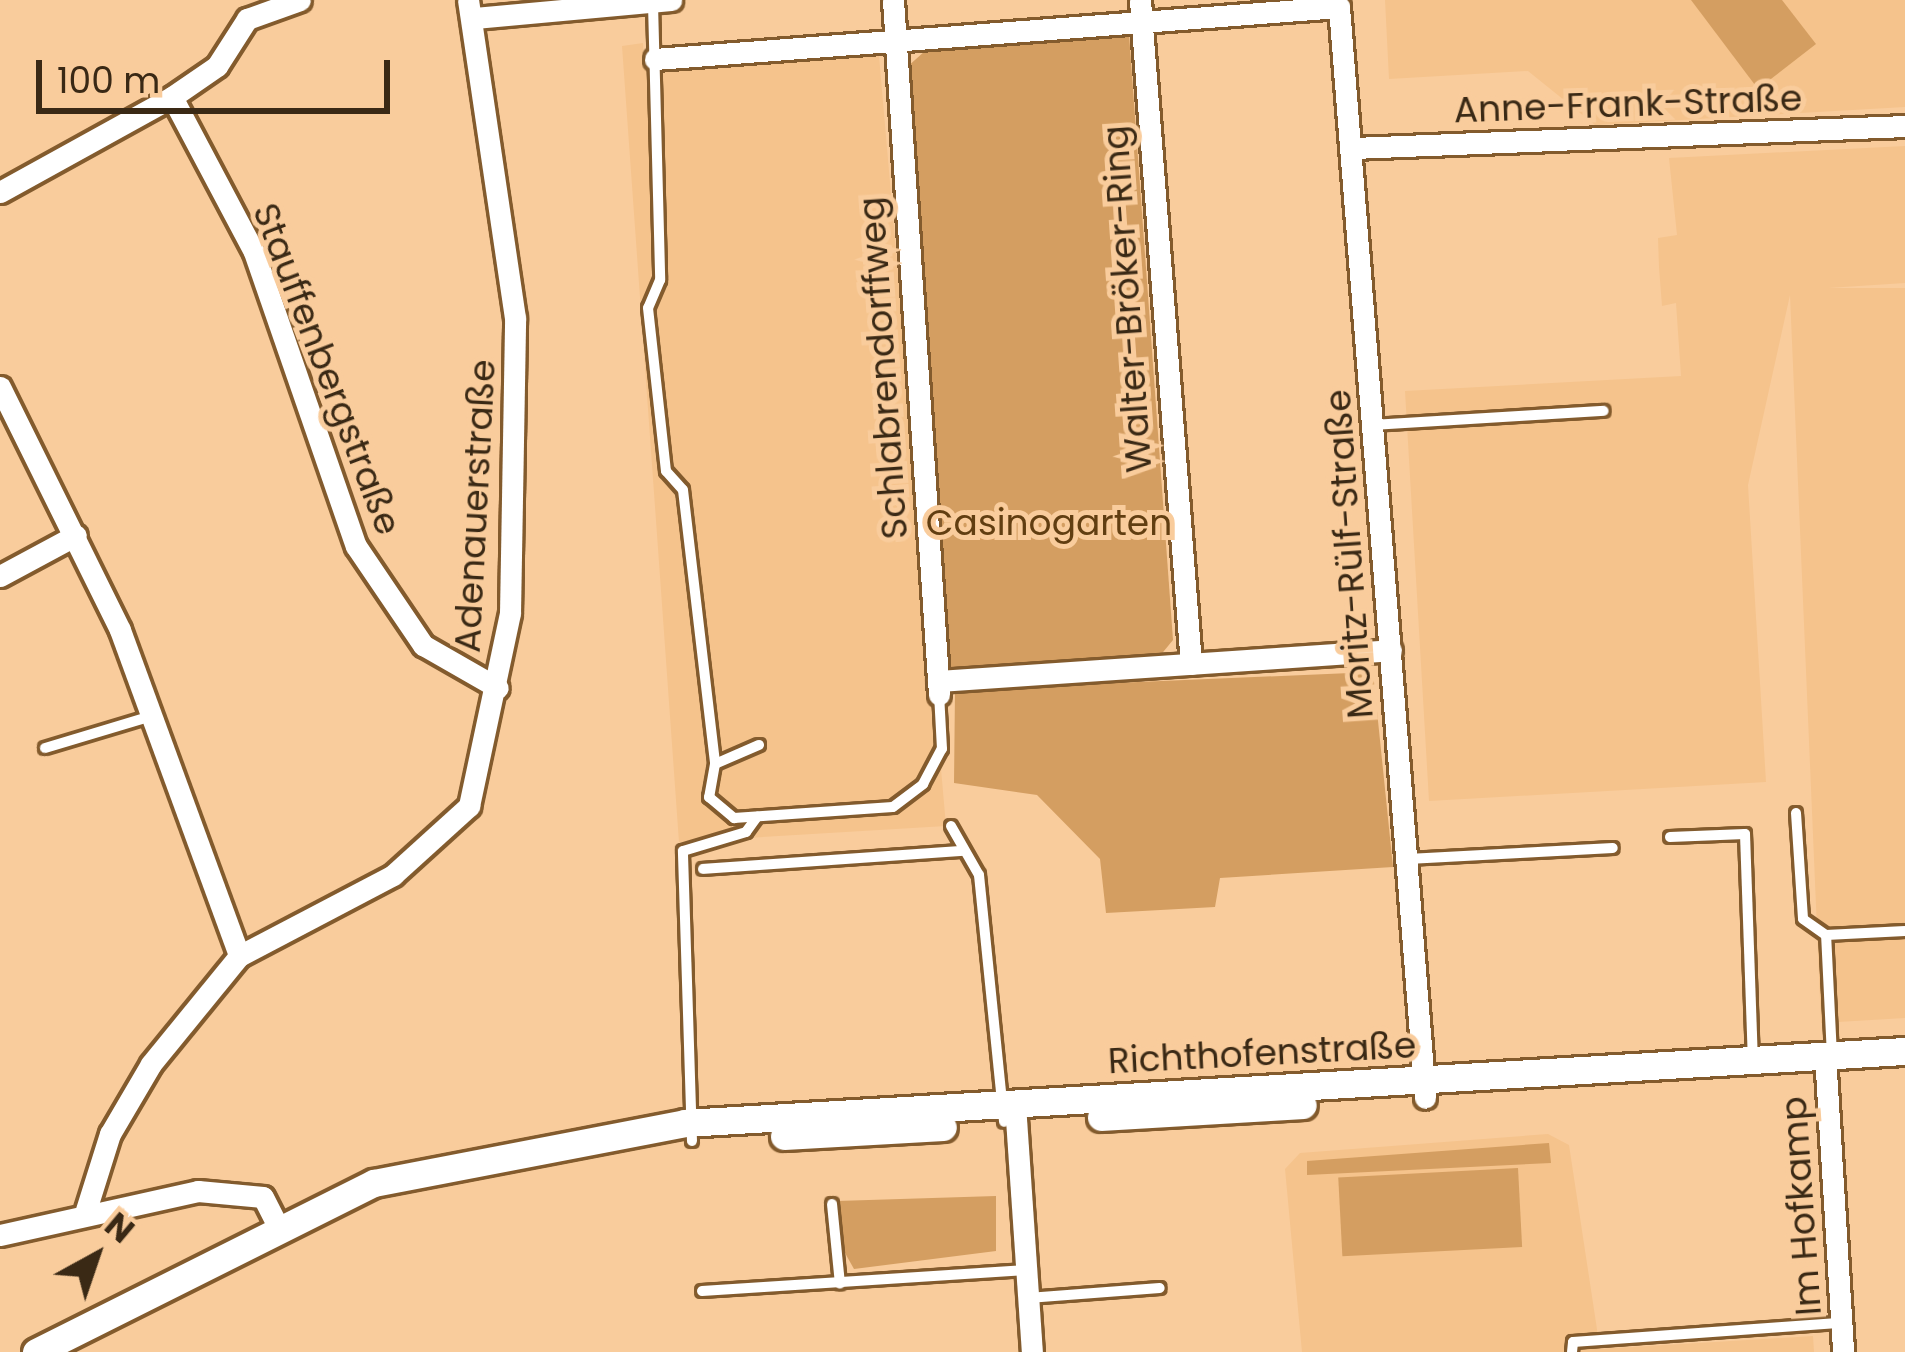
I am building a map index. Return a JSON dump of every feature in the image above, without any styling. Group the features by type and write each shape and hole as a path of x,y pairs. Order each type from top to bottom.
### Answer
{"street":[{"path":"234,0 247,20"},
{"path":"0,192 172,97 217,67 247,20 299,0"},
{"path":"893,0 896,38"},
{"path":"471,9 662,2"},
{"path":"655,58 1140,11 1341,3"},
{"name":"Moritz-Rülf-Straße","path":"1341,3 1424,1089"},
{"name":"Adenauerstraße","path":"86,1210 110,1134 239,956 437,844 469,806 498,688 515,318 471,9"},
{"name":"Walter-Bröker-Ring","path":"1140,11 1191,664"},
{"name":"Schlabrendorffweg","path":"896,38 939,687"},
{"name":"Stauffenbergstraße","path":"172,97 254,252 356,546 423,645 498,688"},
{"name":"Anne-Frank-Straße","path":"1353,148 1905,126"},
{"path":"0,387 76,535 155,715 239,956"},
{"path":"0,576 76,535"},
{"path":"939,687 1391,650"},
{"name":"Richthofenstraße","path":"1829,1064 1905,1052"},
{"name":"Richthofenstraße","path":"36,1352 279,1228 386,1180 625,1139 1424,1089 1753,1060 1789,1066"},
{"name":"Richthofenstraße","path":"1462,1086 1829,1064 1905,1067"},
{"name":"Im Hofkamp","path":"1829,1064 1843,1352"},
{"path":"999,1114 1026,1270 1032,1352"},
{"path":"0,1235 86,1210 240,1191 263,1197 279,1228"}],"lane":[{"path":"662,2 655,58 660,280 648,308 715,764 715,807 757,817 905,801 942,749 939,687"},
{"path":"1373,425 1604,410"},
{"path":"45,748 155,715"},
{"path":"715,764 759,745"},
{"path":"1796,813 1804,919 1826,935 1905,931"},
{"path":"696,1132 683,851 746,832 757,817"},
{"path":"951,826 979,875 999,1114"},
{"path":"1670,837 1745,834 1753,1060"},
{"path":"1404,860 1613,848"},
{"path":"704,869 962,851"},
{"path":"1826,935 1829,1064"},
{"path":"1905,1052 1905,1067"},
{"path":"832,1204 840,1284"},
{"path":"702,1291 1026,1270"},
{"path":"1028,1298 1160,1288"},
{"path":"1572,1352 1574,1342 1841,1323"}],"shaded area":[{"path":"1385,0 1905,0 1905,107 1595,125 1528,71 1389,79"},
{"path":"643,43 644,66 867,47 879,56 946,826 679,842 622,46"},
{"path":"1905,146 1905,283 1828,288 1905,288 1905,1018 1821,1023 1790,295 1748,485 1766,782 1429,801 1405,391 1681,376 1676,303 1662,306 1659,267 1658,238 1677,235 1669,158"},
{"path":"1548,1134 1569,1145 1600,1349 1813,1336 1814,1352 1302,1352 1285,1169 1300,1153"}],"green space":[{"path":"1691,0 1782,0 1816,44 1758,89"},
{"name":"Casinogarten","path":"1129,34 1173,640 1159,657 943,673 906,68 925,51"},
{"path":"1373,672 1393,867 1220,878 1215,907 1106,913 1100,859 1037,795 954,783 955,690"},
{"path":"1549,1143 1551,1163 1307,1175 1307,1161"},
{"path":"1518,1168 1522,1247 1342,1256 1338,1177"},
{"path":"996,1196 996,1251 854,1269 840,1244 837,1201"}]}
